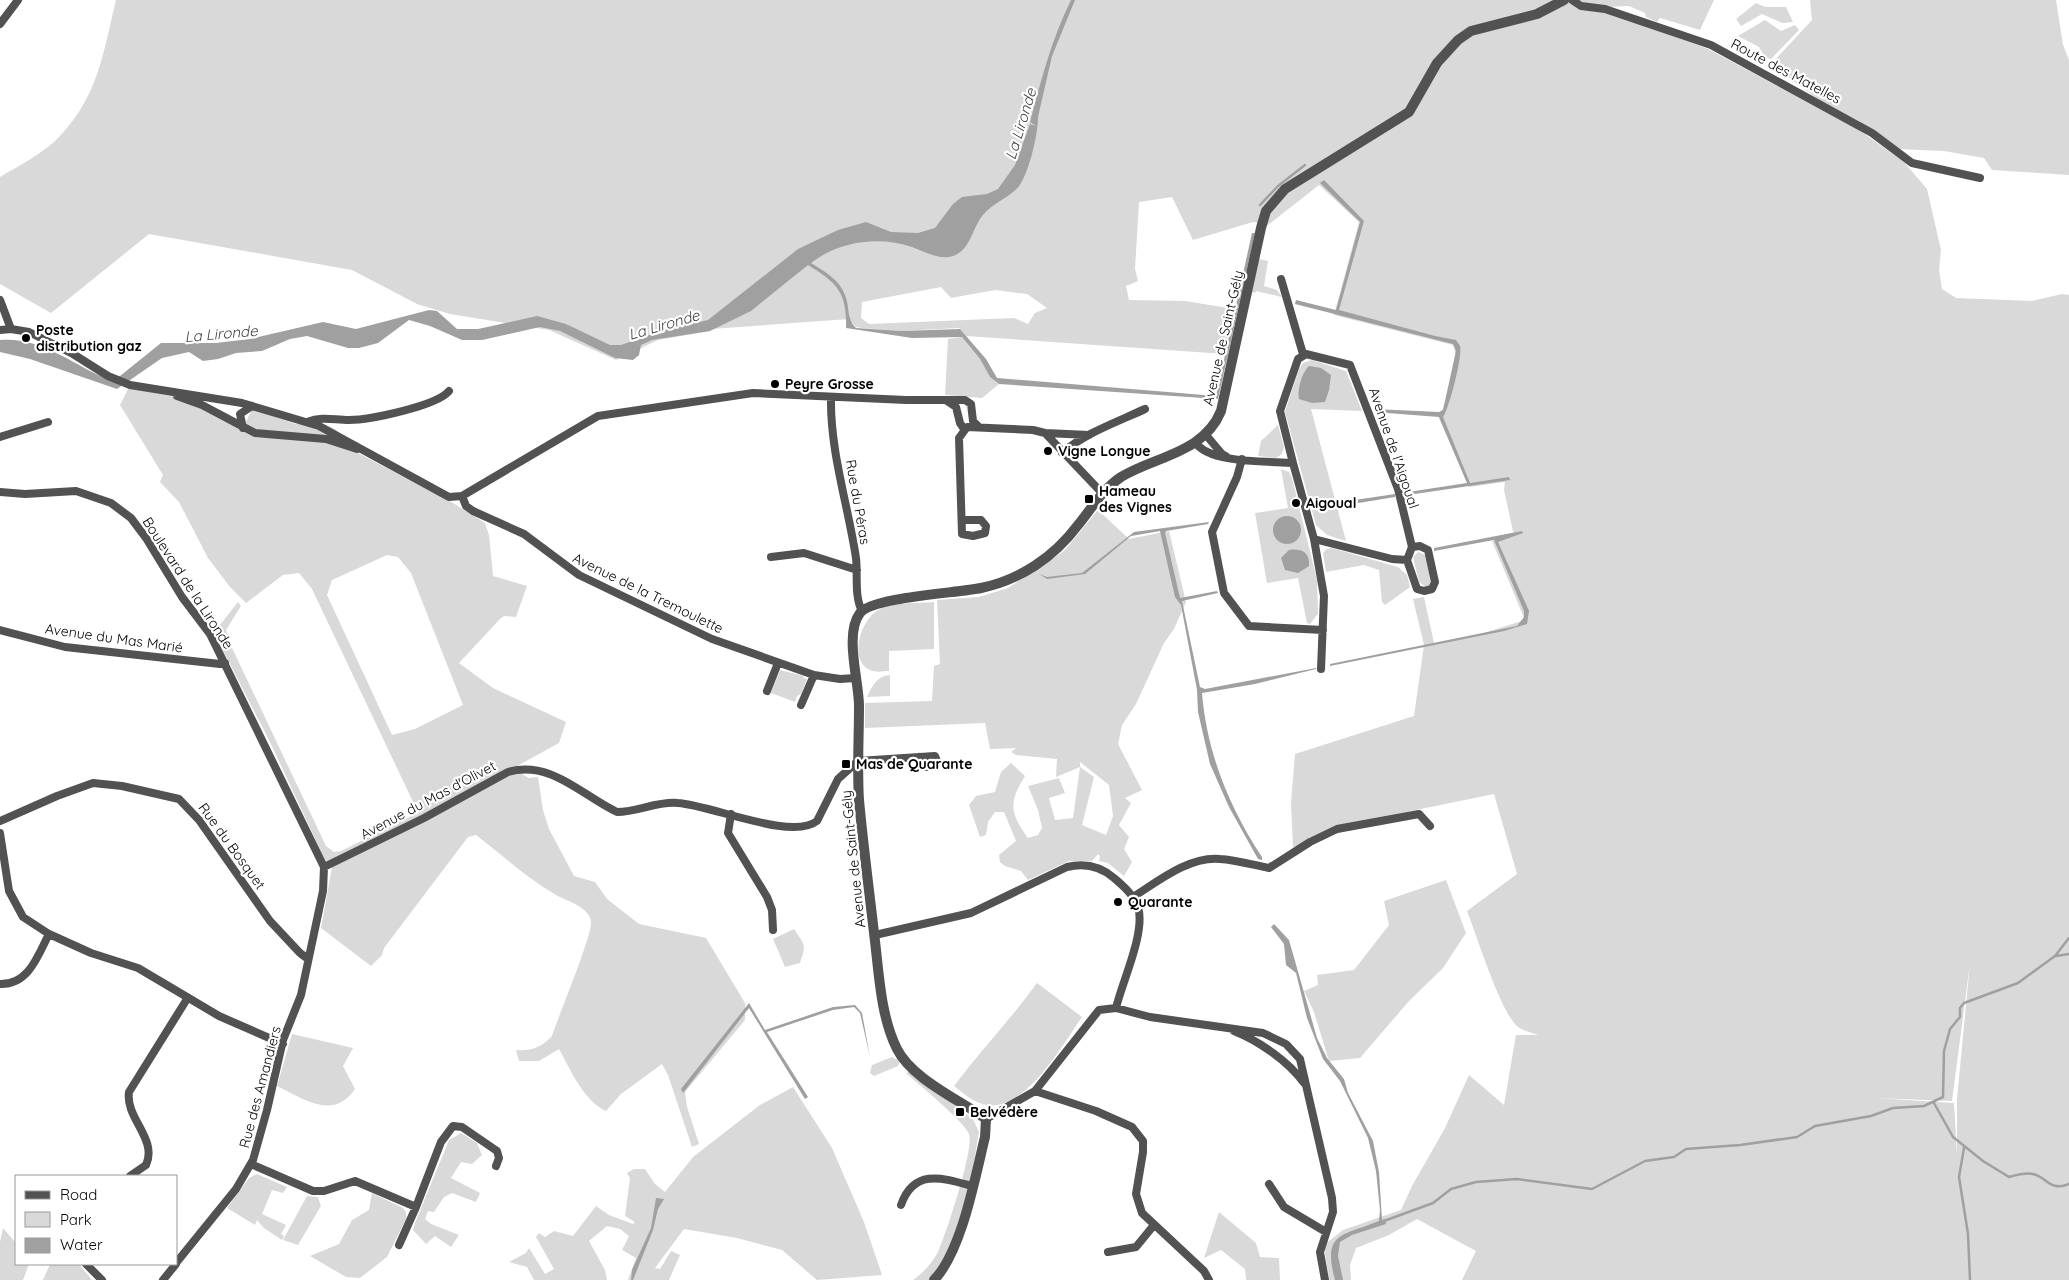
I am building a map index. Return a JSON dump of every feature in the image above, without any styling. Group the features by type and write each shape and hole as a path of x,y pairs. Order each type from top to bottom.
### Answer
{"street":[{"path":"1,22 18,0"},
{"name":"Avenue de Saint-Gély","path":"986,1119 910,1067 898,1051 889,1028 874,935 859,799 859,706 854,628 862,611 881,603 962,592 1010,580 1059,549 1102,493 1122,476 1195,442 1206,434 1216,423 1223,404 1266,211 1285,189 1408,112 1437,63 1458,40 1471,32 1537,14 1564,0"},
{"name":"Route des Matelles","path":"1572,0 1581,6 1605,9 1711,45 1872,133 1912,163 1980,178"},
{"path":"1281,279 1303,354 1294,367 1280,411 1314,538 1324,596 1321,669"},
{"path":"0,300 11,329"},
{"path":"0,330 11,329 28,332 108,376 130,385 252,406 326,429 449,497 462,496 598,416 741,394 831,398 965,400 971,404 973,421 979,426"},
{"name":"Avenue de l'Aigoual","path":"1303,354 1345,363 1352,368 1398,489 1412,547"},
{"path":"159,389 202,405 255,433 301,439 326,439 368,452"},
{"path":"307,422 324,417 350,420 385,414 437,400 449,391"},
{"name":"Rue du Péras","path":"831,398 832,427 857,570 858,603 862,611"},
{"path":"945,400 956,407 960,423 964,428"},
{"path":"956,407 965,400"},
{"path":"243,428 240,414 252,406"},
{"path":"1062,453 1089,435 1145,409"},
{"path":"0,437 48,422"},
{"path":"964,428 979,426 1033,430 1045,433 1089,435"},
{"path":"962,520 959,438 964,428"},
{"path":"1045,433 1102,493"},
{"path":"1206,434 1222,454 1227,457"},
{"path":"1195,442 1202,450 1215,456 1293,463"},
{"path":"1242,459 1237,477 1212,532 1224,593 1249,626 1323,630"},
{"name":"Boulevard de la Lironde","path":"0,492 25,494 76,491 104,500 125,512 146,538 182,597 210,634 324,867"},
{"name":"Avenue de la Tremoulette","path":"462,496 466,506 473,511 518,530 579,575 712,639 814,675 840,679 856,678"},
{"path":"1314,538 1392,559 1407,560"},
{"path":"1420,546 1428,550 1435,582 1433,588 1426,591 1418,589 1407,560 1412,547 1420,546"},
{"path":"771,557 804,553 857,570"},
{"name":"Avenue du Mas Marié","path":"0,630 65,647 177,660 220,664 225,662"},
{"path":"767,691 778,663"},
{"path":"801,705 814,675"},
{"path":"858,761 919,757"},
{"name":"Avenue du Mas d'Olivet","path":"324,867 424,818 508,772 518,769 539,770 556,776 617,812 660,804 678,803 777,825 802,827 812,825 824,810 838,779 858,761"},
{"name":"Rue du Bosquet","path":"0,821 57,796 93,783 122,786 179,799 199,820 270,921 300,953 308,958"},
{"path":"731,814 728,824 729,835 767,897 772,910 773,930"},
{"path":"1133,897 1184,866 1202,861 1219,859 1269,868 1279,864 1310,842 1337,829 1418,814 1430,826"},
{"path":"0,834 7,882 17,909 23,918 49,934 91,953 138,968 187,999 282,1044"},
{"path":"874,935 971,913 1057,871 1078,864 1095,867 1107,873 1133,897 1138,908 1139,927 1116,1008"},
{"name":"Rue des Amandiers","path":"178,1262 236,1189 251,1164 267,1110 282,1044 298,1002 324,890 324,867"},
{"path":"0,984 17,981 26,975 49,934"},
{"path":"131,1175 146,1165 149,1150 129,1103 129,1092 187,999"},
{"path":"934,1280 945,1266 955,1243 985,1137 986,1119 1035,1091 1093,1014 1099,1010 1116,1008 1231,1030 1263,1033 1292,1048 1300,1059 1332,1198 1332,1212 1320,1252 1325,1280"},
{"path":"1231,1030 1269,1051 1291,1068 1306,1087"},
{"path":"1035,1091 1132,1127 1142,1141 1143,1152 1138,1178 1137,1201 1142,1213 1204,1270 1209,1280"},
{"path":"399,1245 441,1142 453,1126 462,1127 497,1151 496,1166"},
{"path":"251,1164 313,1191 324,1191 355,1181 416,1207"},
{"path":"901,1205 905,1195 914,1186 928,1178 944,1178 972,1186"},
{"path":"1269,1184 1284,1207 1326,1232"},
{"path":"1108,1252 1136,1247 1154,1225"},
{"path":"87,1265 102,1280"},
{"name":"Rue des Amandiers","path":"163,1280 175,1265"}],"green space":[{"path":"116,0 1714,0 1700,30 1660,18 1657,22 1646,17 1645,13 1629,6 1605,7 1632,21 1708,49 1859,130 1904,162 1927,189 1941,250 1939,270 1942,289 1956,298 2032,301 2062,294 2069,295 2069,1280 1462,1280 1476,1251 1417,1219 1389,1235 1356,1248 1350,1265 1351,1280 1329,1280 1324,1245 1343,1230 1401,1210 1412,1186 1445,1128 1469,1075 1504,1105 1516,1035 1538,1035 1519,1028 1510,1018 1496,990 1467,911 1517,874 1494,794 1411,811 1293,847 1291,802 1295,754 1414,716 1424,645 1413,599 1424,597 1434,643 1484,633 1525,620 1492,541 1514,536 1504,490 1505,482 1469,487 1439,418 1448,392 1455,360 1453,345 1334,315 1359,222 1319,185 1268,225 1253,222 1193,240 1172,197 1139,202 1135,269 1138,281 1126,286 1129,300 1185,301 1235,309 1225,354 966,336 959,328 902,331 862,328 856,327 849,319 711,329 710,331 658,340 616,360 549,330 450,314 417,304 352,270 149,234 51,313 0,284 0,177 47,148 73,120 98,72","holes":["941,287 951,298 995,290 1027,294 1047,308 1035,313 1028,324 1014,318 869,324 861,318 862,302","1970,963 1957,1099 1957,1155 1954,1103 1875,1098 1952,1101"]},
{"path":"1810,0 2056,0 2063,45 2069,60 2069,175 1992,170 1984,158 1944,151 1896,149 1859,121 1819,100 1771,64 1812,20"},
{"path":"1756,3 1765,7 1786,7 1793,22 1782,23 1762,14 1741,26 1736,19"},
{"path":"1765,20 1781,31 1795,25 1799,30 1771,59 1765,57 1759,47 1738,36"},
{"path":"1259,259 1268,261 1264,286 1277,290 1282,297 1256,291 1255,293 1252,292"},
{"path":"962,337 980,359 990,377 999,384 982,398 945,395 948,339"},
{"path":"1312,360 1346,371 1362,411 1311,409 1346,541 1327,535 1316,525 1285,412 1299,369 1303,363"},
{"path":"130,385 160,391 188,401 243,428 252,409 296,424 322,423 335,429 358,453 453,503 485,523 489,535 493,576 527,586 516,617 504,616 500,619 459,663 493,688 566,722 559,743 517,766 517,768 328,861 325,860 270,742 212,629 220,625 238,602 241,606 226,630 232,648 326,846 334,852 341,851 415,814 416,808 312,589 299,573 283,575 246,603 230,587 208,558 179,502 160,482 163,475 120,405","holes":["387,555 398,557 411,573 463,705 415,729 392,735 327,595 332,580"]},
{"path":"1278,425 1284,447 1282,454 1276,458 1258,456 1261,441"},
{"path":"1281,469 1289,472 1292,478 1317,580 1318,614 1310,624 1307,623 1298,578 1267,583 1255,513 1288,508"},
{"path":"1098,510 1129,539 1169,531 1186,602 1174,629 1164,643 1136,704 1122,725 1118,744 1142,790 1125,798 1131,803 1119,825 1129,837 1124,849 1132,862 1124,876 1108,863 1099,861 1100,856 1098,854 1092,861 1069,861 1028,880 1021,871 1005,866 1000,862 999,855 1016,841 1004,812 995,812 988,822 986,835 980,837 969,805 976,796 995,792 1001,772 1011,763 1025,776 1014,801 1015,815 1028,838 1038,835 1042,828 1038,810 1028,786 1059,778 1065,793 1049,798 1055,820 1073,818 1080,767 1056,777 1057,759 1016,755 1011,752 1016,748 990,749 985,723 865,728 865,703 932,701 934,666 940,664 937,600 979,597 1008,588 1064,551","holes":["1080,762 1109,785 1113,816 1106,835 1082,825 1094,777 1080,767"]},
{"path":"1332,548 1398,567 1407,575 1410,587 1385,605 1382,602 1379,570 1364,565 1326,572 1323,553 1327,549"},
{"path":"1418,552 1426,555 1431,584 1426,587 1419,582 1413,557"},
{"path":"934,602 934,649 889,651 889,671 872,671 863,665 858,649 859,640 871,616 877,611 890,606"},
{"path":"780,670 804,676 803,678 807,679 801,694 797,696 795,702 771,693"},
{"path":"890,675 890,696 867,697 878,679"},
{"path":"520,773 529,778 538,777 543,810 549,829 574,876 595,882 607,899 639,924 706,938 745,1003 745,1020 685,1092 687,1107 699,1144 692,1147 668,1075 662,1064 621,1094 606,1111 585,1093 573,1076 559,1049 539,1061 519,1061 516,1050 536,1048 552,1036 587,942 591,921 582,908 556,895 535,881 476,835 468,837 384,948 382,955 371,966 321,928 332,867 509,774"},
{"path":"1446,880 1466,933 1443,968 1409,1001 1360,1058 1329,1061 1314,1012 1304,991 1318,985 1317,975 1354,970 1389,925 1384,901"},
{"path":"794,929 803,943 803,952 800,963 785,967 773,939"},
{"path":"1037,983 1082,1017 1042,1073 1016,1098 1001,1104 987,1105 973,1100 954,1086"},
{"path":"292,1034 353,1048 343,1066 355,1089 346,1099 328,1106 308,1101 277,1086"},
{"path":"892,1057 900,1061 898,1066 874,1076 870,1073 872,1065"},
{"path":"910,1071 973,1119 979,1132 971,1179 950,1249 929,1280 913,1280 930,1264 942,1242 963,1174 969,1134 950,1112 906,1073"},
{"path":"793,1087 832,1148 864,1222 882,1275 817,1280 782,1250 737,1238 684,1229 655,1268 660,1269 671,1251 680,1255 669,1280 628,1280 636,1258 622,1250 629,1236 620,1229 607,1226 589,1241 605,1270 607,1280 534,1280 527,1267 509,1262 526,1253 529,1248 545,1274 554,1269 536,1237 539,1233 545,1237 554,1231 573,1236 596,1206 609,1215 633,1224 635,1222 625,1216 630,1178 627,1173 634,1169 645,1169 655,1184 665,1192 693,1157 760,1105"},
{"path":"461,1133 477,1143 482,1155 472,1164 461,1162 451,1178 480,1193 476,1202 452,1193 444,1197 434,1212 428,1211 425,1219 431,1224 459,1235 451,1247 435,1236 426,1244 413,1230 415,1223 449,1140"},
{"path":"257,1174 287,1187 283,1193 272,1190 262,1214 286,1225 281,1234 284,1236 282,1240 264,1228 257,1220 255,1225 227,1208 249,1178"},
{"path":"372,1193 403,1208 406,1212 406,1219 387,1257 360,1278 346,1277 310,1256 339,1244 352,1220 369,1210"},
{"path":"307,1196 318,1197 321,1206 298,1245 283,1240"},
{"path":"1219,1212 1256,1243 1260,1257 1279,1258 1280,1280 1246,1280 1245,1269 1221,1250 1204,1258"},
{"path":"3,1228 15,1242 15,1265 29,1265 23,1280 0,1280 0,1242"},
{"path":"50,1265 80,1265 92,1280 43,1280"}],"water":[{"path":"1071,0 1075,0 1052,56 1038,117 1033,151 1024,177 1013,192 987,210 962,251 949,257 940,257 912,247 873,241 847,245 811,263 831,276 842,289 849,316 856,328 902,331 960,329 986,359 997,378 1216,396 1252,233 1255,233 1218,399 999,384 990,377 980,359 962,337 912,338 846,328 845,306 838,290 826,277 808,265 751,311 710,331 652,340 641,345 639,355 633,360 615,358 560,331 540,327 482,340 462,340 430,326 409,320 378,343 359,348 348,348 307,336 290,339 262,351 236,353 218,359 203,361 189,352 162,358 117,389 30,359 0,352 0,340 29,342 56,353 109,380 120,376 161,343 216,343 250,339 323,322 356,329 429,310 437,311 457,329 478,329 537,316 566,324 610,345 621,345 664,330 708,320 798,249 838,230 866,222 891,232 918,233 935,228 953,204 962,197 987,194 998,189 1015,165 1030,124 1036,126 1030,122 1038,91 1053,44"},
{"path":"1324,180 1364,221 1339,310 1456,340 1460,346 1458,370 1443,417 1470,483 1509,477 1510,480 1408,495 1408,492 1467,483 1439,417 1374,412 1374,409 1439,412 1443,410 1456,351 1453,344 1295,304 1296,300 1336,310 1360,222 1320,183"},
{"path":"1309,366 1321,368 1331,375 1325,402 1312,403 1299,399 1301,381 1304,372"},
{"path":"1395,494 1395,497 1316,510 1314,506"},
{"path":"1287,516 1297,520 1301,530 1297,540 1287,544 1277,540 1273,530 1277,520"},
{"path":"1209,522 1208,524 1166,531 1165,533 1180,598 1217,591 1218,593 1182,601 1200,687 1205,689 1316,668 1255,684 1202,693 1214,758 1239,819 1262,860 1258,859 1229,807 1210,764 1198,712 1197,690 1181,605 1175,597 1160,531 1131,536 1085,574 1047,579 1039,574 1047,577 1082,573 1134,532"},
{"path":"1522,531 1523,533 1498,542 1529,611 1527,624 1504,631 1330,666 1330,664 1517,626 1524,617 1524,611 1494,540 1434,551 1434,548"},
{"path":"1289,550 1301,550 1304,552 1308,557 1309,566 1298,573 1285,570 1281,558"},
{"path":"1274,924 1289,940 1317,1038 1327,1058 1344,1079 1348,1093 1373,1141 1379,1172 1382,1220 1385,1219 1386,1224 1352,1235 1340,1242 1338,1256 1343,1280 1335,1280 1331,1253 1333,1244 1345,1234 1379,1221 1380,1210 1376,1171 1368,1138 1340,1081 1323,1059 1307,1018 1296,973 1286,965 1284,944 1271,927"},
{"path":"749,1003 765,1030 833,1007 855,1005 862,1013 870,1057 860,1013 854,1007 833,1010 767,1032 808,1097 805,1099 749,1008 683,1093 681,1089"},
{"path":"656,1198 664,1199 658,1209 653,1230 633,1280 631,1280 632,1270 651,1228"}],"waterway":[{"path":"1260,205 1278,186 1305,165"},
{"path":"1384,1221 1433,1203 1451,1189 1476,1182 1517,1179 1592,1189 1645,1161 1674,1157 1686,1149 1740,1145 1797,1137 1815,1126 1871,1116 1893,1108 1924,1106 1943,1097 1944,1051 1950,1029 1960,1017 1960,1008 1964,1003 2018,983 2055,956 2069,938"},
{"path":"2056,956 2069,954"},
{"path":"1934,1103 1953,1137 1983,1161 2009,1177 2030,1173 2053,1185 2063,1186 2069,1184"},
{"path":"1964,1148 1959,1177 1968,1234 1970,1280"}],"place":[{"name":"Poste distribution gaz","path":"26,338"},
{"name":"Peyre Grosse","path":"775,384"},
{"name":"Vigne Longue","path":"1048,451"},
{"name":"Hameau des Vignes","path":"1089,499"},
{"name":"Aigoual","path":"1296,503"},
{"name":"Mas de Quarante","path":"846,764"},
{"name":"Quarante","path":"1118,902"},
{"name":"Belvédère","path":"960,1112"}],"water label":[{"name":"La Lironde","path":"1021,124"},
{"name":"La Lironde","path":"664,325"},
{"name":"La Lironde","path":"221,334"}]}
